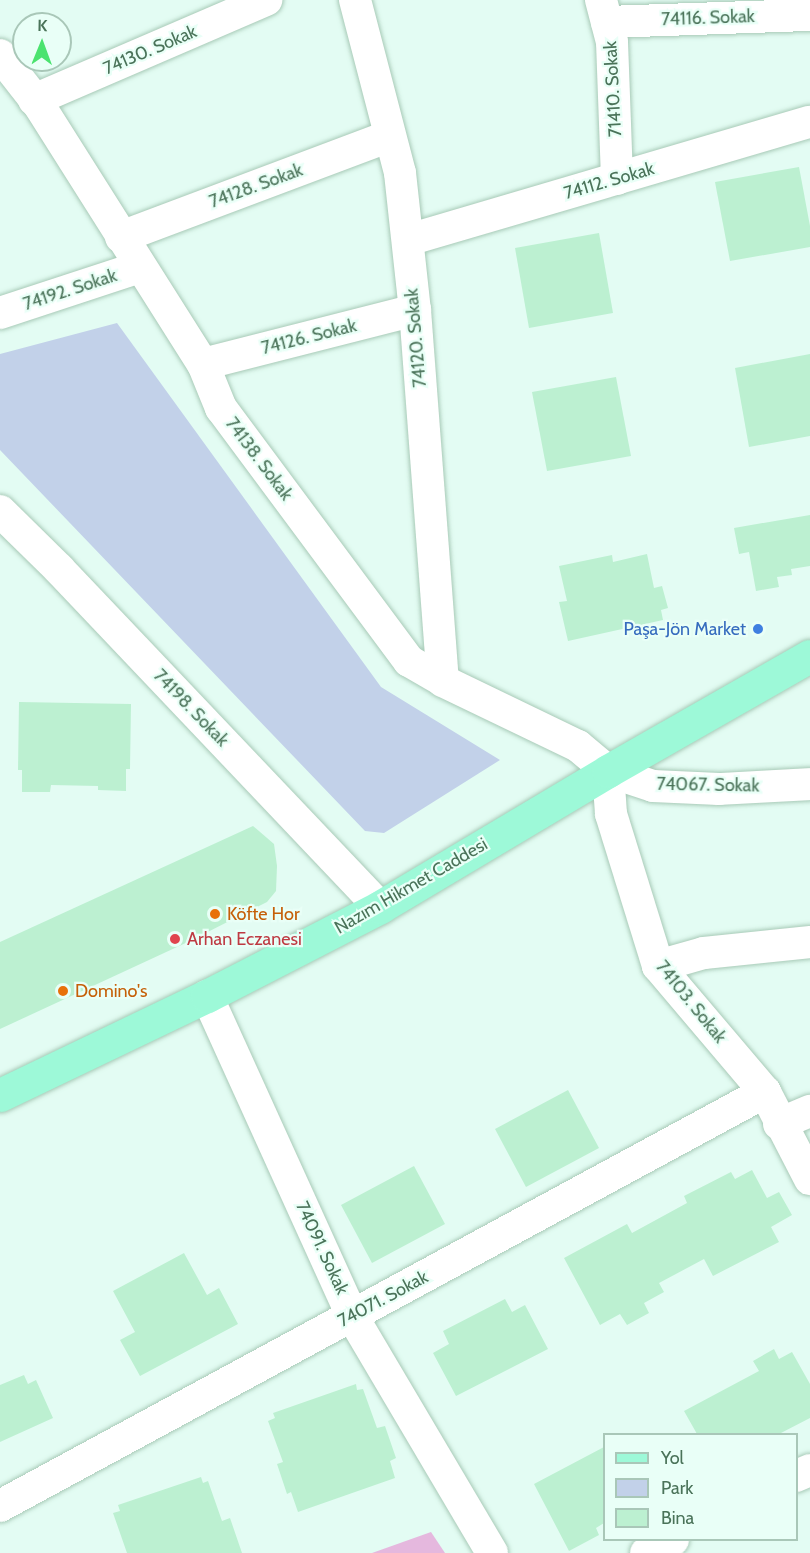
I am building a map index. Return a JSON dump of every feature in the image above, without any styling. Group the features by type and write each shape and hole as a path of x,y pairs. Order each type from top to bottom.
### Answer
{"main road":[{"name":"Nazım Hikmet Caddesi","path":"0,1095 207,996 380,907 608,771 810,656"}],"street":[{"name":"74130. Sokak","path":"34,100 266,0"},
{"name":"74120. Sokak","path":"355,0 400,173 415,310 443,681"},
{"name":"74116. Sokak","path":"597,6 810,15"},
{"name":"71410. Sokak","path":"597,6 612,42 617,178"},
{"name":"74138. Sokak","path":"0,55 34,100 203,364 221,408 409,661 443,681 578,746 608,771"},
{"name":"74112. Sokak","path":"408,240 810,122"},
{"name":"74128. Sokak","path":"121,237 390,136"},
{"name":"74192. Sokak","path":"0,313 140,267"},
{"name":"74126. Sokak","path":"203,364 415,310"},
{"name":"74198. Sokak","path":"0,511 59,569 380,907"},
{"name":"74067. Sokak","path":"608,771 653,786 719,789 810,784"},
{"name":"74103. Sokak","path":"608,771 611,814 658,966 765,1092 779,1124 810,1179"},
{"path":"658,966 704,953 810,942"},
{"name":"74091. Sokak","path":"207,996 352,1316 492,1553"},
{"name":"74071. Sokak","path":"0,1506 765,1092"},
{"path":"779,1124 810,1111"},
{"path":"646,1553 669,1541"}],"green space":[{"path":"117,323 381,687 500,760 384,833 365,831 0,450 0,354"}],"shaded area":[{"path":"431,1532 445,1553 372,1553"}],"building":[{"path":"799,167 810,226 810,247 730,261 715,182"},
{"path":"599,233 613,313 529,328 515,248"},
{"path":"810,354 810,436 749,447 735,368"},
{"path":"616,377 631,456 547,471 532,392"},
{"path":"810,515 810,566 791,569 792,575 777,577 779,587 756,591 749,552 739,554 734,528"},
{"path":"647,554 654,588 662,586 668,608 661,610 663,620 568,641 559,602 567,601 559,566 612,555 613,562"},
{"path":"19,702 131,704 130,769 126,769 126,791 98,790 98,786 51,785 50,792 22,792 22,770 18,770"},
{"path":"253,826 274,844 277,866 276,891 267,902 190,941 0,1029 0,942"},
{"path":"568,1090 599,1148 526,1187 495,1129"},
{"path":"414,1166 445,1224 372,1263 341,1205"},
{"path":"752,1170 767,1198 779,1192 792,1215 771,1227 779,1242 713,1276 704,1259 659,1283 664,1292 644,1303 649,1313 627,1325 620,1314 600,1325 564,1258 627,1224 632,1233 687,1203 684,1196 731,1172 735,1179"},
{"path":"184,1253 207,1295 219,1288 238,1324 140,1376 120,1340 135,1332 113,1291"},
{"path":"505,1299 512,1312 525,1305 548,1349 456,1396 433,1353 449,1344 443,1331"},
{"path":"774,1349 779,1359 792,1352 810,1384 810,1418 781,1433 696,1433 684,1411 759,1371 753,1361"},
{"path":"24,1375 28,1384 36,1380 53,1418 0,1442 0,1385"},
{"path":"356,1384 357,1390 363,1389 377,1428 385,1426 396,1458 390,1461 395,1478 298,1512 291,1492 287,1494 277,1464 283,1462 268,1421 275,1418 273,1413"},
{"path":"603,1448 603,1524 596,1528 599,1535 569,1551 534,1484"},
{"path":"201,1477 203,1483 208,1481 222,1521 230,1518 242,1553 127,1553 113,1513 120,1511 118,1505"}],"place":[{"name":"Paşa-Jön Market","path":"758,629"},
{"name":"Köfte Hor","path":"215,914"},
{"name":"Arhan Eczanesi","path":"175,939"},
{"name":"Domino's","path":"63,991"}]}
